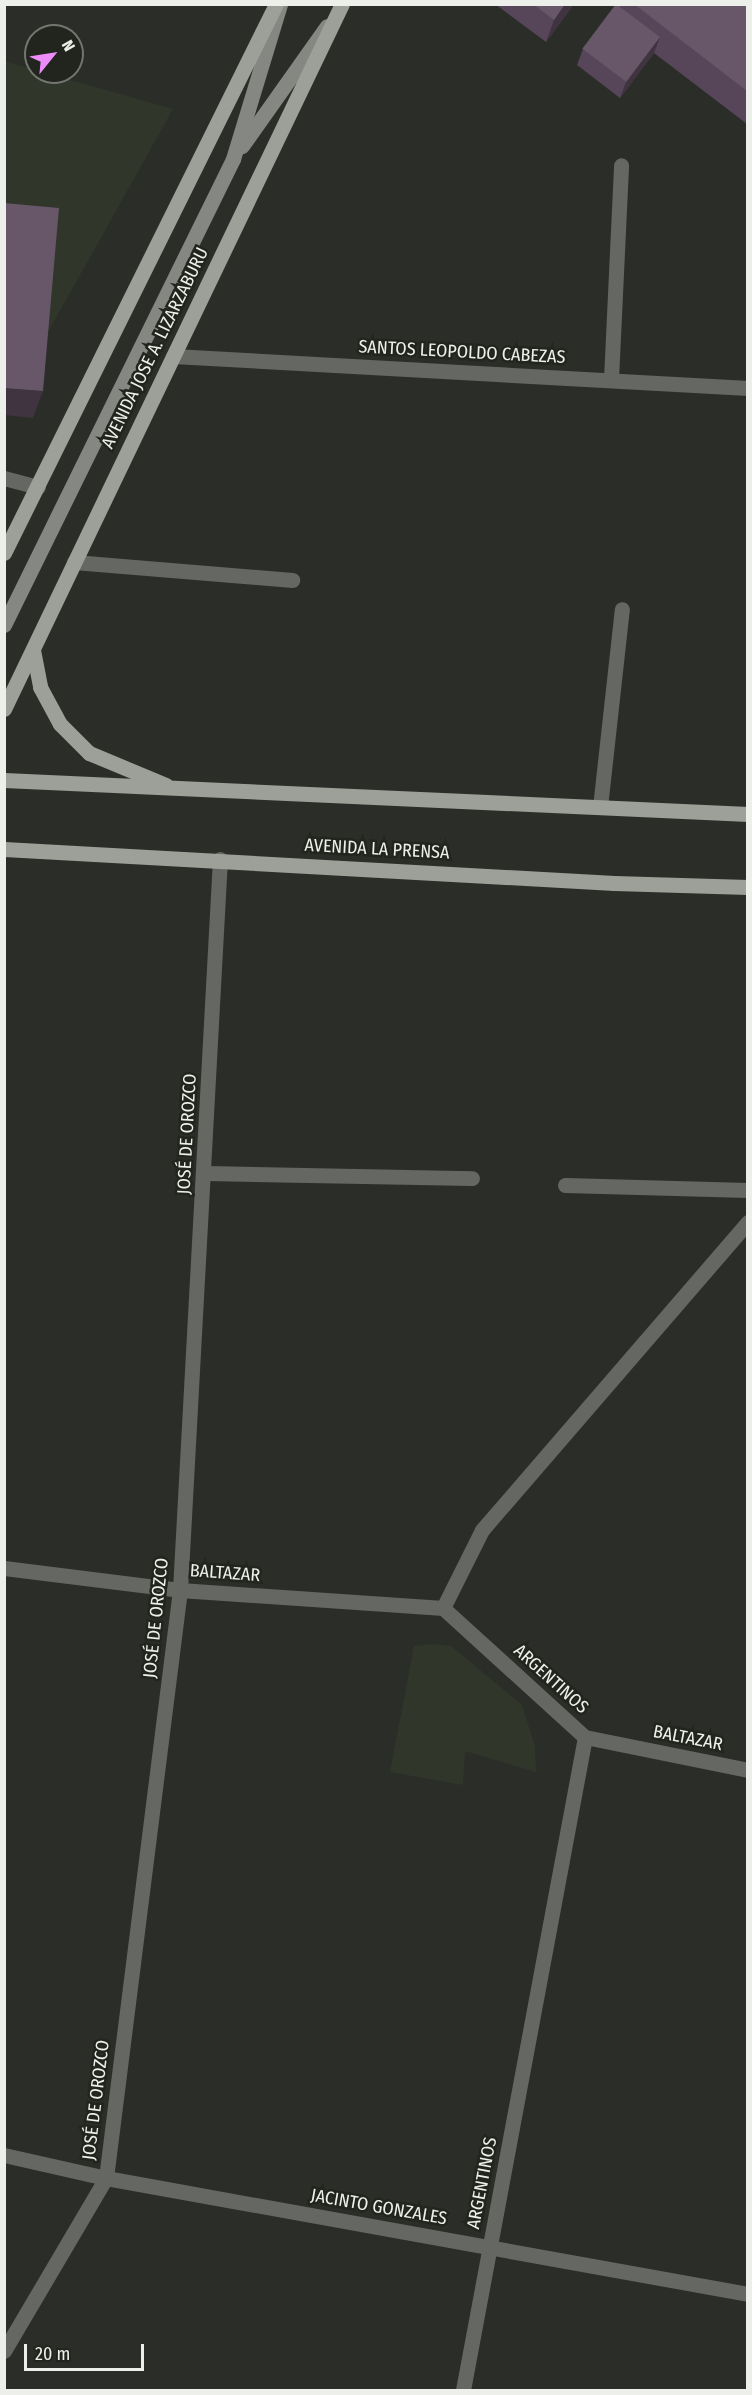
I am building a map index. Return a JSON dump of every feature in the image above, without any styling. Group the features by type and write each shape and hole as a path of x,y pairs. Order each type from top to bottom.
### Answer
{"main road":[{"path":"4,553 276,4"},
{"name":"AVENIDA JOSE A. LIZARZABURU","path":"4,709 342,4"},
{"path":"33,650 40,687 60,724 89,753 177,789"},
{"path":"4,780 747,814"},
{"name":"AVENIDA LA PRENSA","path":"4,849 220,859 614,883 747,887"}],"street":[{"path":"233,159 280,4"},
{"path":"4,625 233,159 342,4"},
{"path":"611,379 621,165"},
{"name":"SANTOS LEOPOLDO CABEZAS","path":"173,356 747,388"},
{"path":"4,478 38,487"},
{"path":"75,562 292,580"},
{"path":"600,807 621,609"},
{"name":"JOSÉ DE OROZCO","path":"4,2351 106,2178 180,1590 205,1173 220,859"},
{"path":"205,1173 472,1178"},
{"path":"565,1185 747,1190"},
{"path":"443,1608 482,1530 747,1222"},
{"name":"BALTAZAR","path":"4,1568 180,1590 443,1608"},
{"name":"ARGENTINOS","path":"443,1608 585,1737 463,2391"},
{"name":"BALTAZAR","path":"585,1737 747,1770"},
{"name":"JACINTO GONZALES","path":"4,2155 106,2178 747,2294"}],"shaded area":[{"path":"4,61 24,67 24,84 84,84 173,109 4,409"},
{"path":"436,1644 451,1646 522,1705 535,1747 536,1772 465,1751 463,1785 390,1772 414,1646"}],"building":[{"path":"533,4 565,4 554,20"},
{"path":"616,4 660,37 626,82 582,49"},
{"path":"634,4 747,4 747,91"},
{"path":"4,203 59,208 43,391 4,388"}]}
